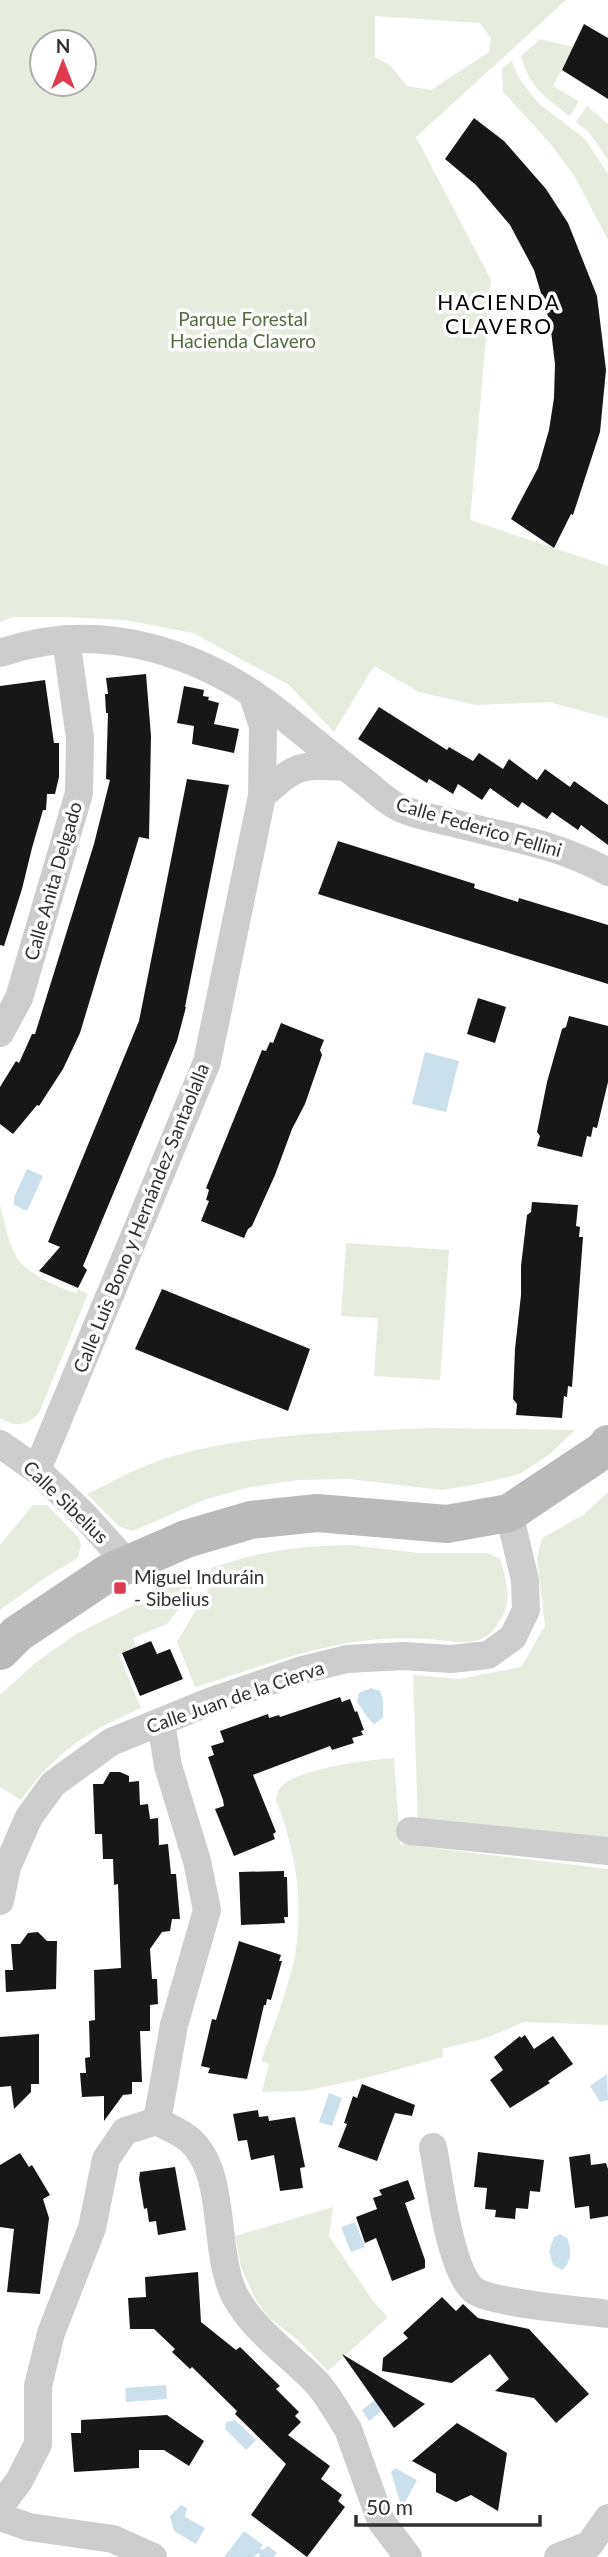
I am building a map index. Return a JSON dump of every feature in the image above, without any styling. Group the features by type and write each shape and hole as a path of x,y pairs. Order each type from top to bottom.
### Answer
{"street":[{"name":"Calle Federico Fellini","path":"0,653 17,647 66,639 104,640 148,646 205,665 252,694 396,806 441,820 548,844 608,872"},
{"name":"Calle Anita Delgado","path":"0,1033 19,998 79,793 80,738 66,639"},
{"name":"Calle Luis Bono y Hernández Santaolalla","path":"37,1470 206,1062 262,796 263,726 252,694"},
{"name":"Calle Luis Bono y Hernández Santaolalla","path":"262,796 295,726"},
{"path":"264,759 295,726"},
{"path":"262,796 290,771 313,765 345,767"},
{"name":"Calle Sibelius","path":"0,1444 37,1470 83,1514 128,1564"},
{"path":"0,1651 17,1634 108,1573 186,1539 251,1520 317,1513 447,1524 509,1513 608,1444"},
{"name":"Calle Juan de la Cierva","path":"0,1901 7,1867 29,1817 53,1784 111,1742 302,1670 347,1659 403,1656 451,1659 488,1655 513,1637 526,1610 525,1580 509,1513"},
{"path":"158,2121 174,2025 207,1910 197,1861 168,1766 161,1721"},
{"path":"410,1831 608,1851"},
{"path":"0,2506 19,2481 38,2444 38,2386 44,2359 51,2333 92,2228 106,2159 125,2132 158,2121 190,2140 208,2166 221,2249 235,2295 263,2334 318,2384 348,2429 381,2521 408,2557"},
{"path":"433,2147 455,2262 474,2290 499,2299 608,2314"},
{"path":"0,2517 30,2527 113,2539 153,2557"},
{"path":"558,2557 589,2545 608,2518"}],"green space":[{"name":"Parque Forestal Hacienda Clavero","path":"0,0 566,0 416,137 491,280 470,520 608,566 608,718 549,702 476,705 419,692 374,666 334,732 289,685 193,633 125,620 14,617 0,622","holes":["375,16 480,23 491,38 489,52 431,90 407,86 391,66 375,57"]},
{"path":"540,39 573,47 553,86 579,101 570,116 539,91 525,67 521,56"},
{"path":"512,61 518,77 538,103 585,139 608,174 608,240 574,175 548,141 503,92 502,68"},
{"path":"587,106 608,124 608,160 589,132 576,122"},
{"path":"0,1204 18,1260 34,1274 55,1285 76,1293 78,1289 88,1294 39,1413 20,1424 0,1418"},
{"path":"346,1243 449,1250 440,1380 374,1376 378,1318 341,1316"},
{"path":"431,1428 575,1430 550,1454 520,1474 478,1484 442,1490 349,1479 298,1480 250,1487 204,1500 133,1531 120,1527 87,1494 150,1464 216,1446 289,1436"},
{"path":"608,1492 608,1845 418,1823 413,1675 459,1679 521,1667 545,1626 537,1558 542,1538 583,1515"},
{"path":"33,1505 47,1505 78,1537 81,1544 78,1558 0,1610 0,1545"},
{"path":"350,1545 418,1553 487,1553 500,1559 508,1590 507,1605 496,1627 489,1634 473,1641 400,1638 348,1643 282,1659 195,1687 177,1642 209,1588 211,1568 279,1550"},
{"path":"192,1576 192,1592 167,1624 133,1638 136,1647 119,1655 141,1708 104,1726 74,1745 47,1768 21,1800 0,1787 0,1695 35,1663 76,1634"},
{"path":"394,1758 400,1844 608,1869 608,2025 524,2022 486,2038 442,2049 443,2057 362,2079 304,2091 262,2092 269,2064 261,2061 289,1981 298,1926 299,1904 294,1862 276,1800 278,1792 292,1779 305,1774 352,1763"},
{"path":"333,2207 329,2236 373,2301 388,2317 328,2371 298,2340 268,2317 256,2300 241,2267 235,2236"}],"water":[{"path":"425,1052 459,1061 446,1112 412,1104"},
{"path":"27,1169 43,1176 27,1211 14,1205 14,1197"},
{"path":"371,1688 380,1691 383,1700 383,1717 375,1724 357,1702 359,1693"},
{"path":"607,2074 608,2100 600,2102 590,2086"},
{"path":"329,2093 342,2098 332,2126 319,2122"},
{"path":"355,2222 365,2247 351,2252 341,2227"},
{"path":"560,2234 567,2238 570,2247 568,2263 562,2270 553,2265 549,2251 554,2237"},
{"path":"166,2385 167,2399 126,2402 125,2388"},
{"path":"381,2395 388,2406 369,2421 362,2410"},
{"path":"235,2420 256,2440 246,2450 225,2429 226,2422"},
{"path":"395,2468 417,2480 402,2508 391,2472"},
{"path":"181,2505 187,2508 185,2517 205,2528 196,2544 174,2531 170,2516"},
{"path":"244,2531 263,2545 260,2548 262,2550 268,2546 277,2553 274,2557 259,2557 258,2553 254,2557 224,2557"}],"building":[{"path":"584,24 608,38 608,99 562,70"},
{"path":"474,118 504,141 546,189 568,223 597,296 606,370 600,432 573,515 571,514 554,548 511,519 538,468 549,430 555,364 550,323 534,270 510,225 476,185 445,159"},
{"path":"146,674 151,736 149,839 139,837 80,1033 63,1069 39,1106 37,1105 13,1134 0,1124 0,1087 16,1061 19,1063 32,1034 35,1034 94,844 110,780 106,779 106,678"},
{"path":"45,680 54,743 59,743 59,777 55,794 47,794 46,810 43,810 4,946 0,945 0,686"},
{"path":"184,686 204,690 203,696 219,703 214,724 239,729 234,753 192,744 194,726 177,723"},
{"path":"379,707 447,750 449,747 473,761 479,753 503,769 509,759 537,780 545,769 570,787 574,781 608,805 608,845 581,825 578,830 552,812 547,819 522,802 518,808 490,788 482,800 458,784 453,794 429,779 427,783 358,739"},
{"path":"187,779 229,785 186,1007 177,1041 83,1266 87,1270 78,1288 39,1271 60,1247 48,1242 139,1021"},
{"path":"338,841 475,884 474,888 518,902 519,898 608,925 608,984 318,894"},
{"path":"478,998 506,1007 495,1043 467,1034"},
{"path":"569,1016 608,1026 608,1082 597,1128 593,1127 591,1137 587,1136 582,1157 537,1146 540,1136 537,1132 547,1082 562,1029 566,1027"},
{"path":"281,1023 324,1040 320,1050 322,1055 275,1175 244,1238 201,1221 209,1201 206,1200 209,1190 206,1188 262,1050 266,1051 270,1042 273,1043"},
{"path":"532,1202 578,1205 576,1226 580,1227 579,1237 583,1237 572,1387 568,1386 567,1397 564,1396 562,1418 516,1415 517,1404 513,1399 521,1266 527,1215 531,1212"},
{"path":"162,1289 310,1349 288,1411 135,1349"},
{"path":"151,1641 157,1654 170,1649 183,1679 140,1696 122,1653"},
{"path":"340,1697 342,1702 350,1699 364,1730 361,1731 363,1735 352,1738 354,1743 332,1750 330,1746 253,1775 276,1832 273,1834 275,1839 234,1856 215,1809 224,1806 208,1757 214,1755 211,1746 224,1742 220,1731 268,1714 269,1718 280,1717"},
{"path":"110,1772 129,1776 129,1782 139,1781 140,1805 148,1804 150,1819 158,1818 159,1845 168,1844 171,1874 176,1874 180,1919 172,1919 170,1931 162,1932 150,1949 152,1979 157,1979 158,2004 150,2005 150,2031 140,2031 142,2082 132,2082 132,2094 123,2095 104,2121 104,2096 82,2097 80,2073 86,2073 85,2058 90,2057 89,2021 95,2020 94,1970 121,1968 118,1884 114,1885 113,1859 103,1859 102,1834 95,1834 93,1784 103,1784"},
{"path":"284,1871 284,1877 287,1877 288,1917 284,1917 285,1923 241,1925 239,1872"},
{"path":"38,1932 47,1941 57,1941 56,1989 6,1992 5,1970 13,1970 11,1944 20,1944 28,1933"},
{"path":"239,1941 281,1955 279,1961 282,1961 271,2000 267,1999 264,2005 247,2079 208,2073 210,2068 201,2066 212,2019 216,2020"},
{"path":"39,2034 39,2084 31,2084 31,2092 14,2109 11,2086 0,2087 0,2037"},
{"path":"525,2035 534,2049 553,2036 573,2064 548,2081 550,2083 510,2108 490,2080 503,2070 494,2057"},
{"path":"362,2084 415,2105 412,2116 395,2113 377,2161 338,2147 347,2124 344,2123 353,2096 357,2098"},
{"path":"258,2110 259,2117 268,2116 269,2121 295,2117 305,2167 300,2168 303,2188 280,2191 274,2155 251,2160 247,2140 238,2141 233,2114"},
{"path":"478,2152 544,2160 540,2192 530,2191 528,2209 516,2208 515,2219 495,2217 496,2210 485,2209 487,2188 474,2187"},
{"path":"20,2153 29,2167 32,2165 50,2195 43,2199 49,2218 40,2294 7,2292 14,2229 0,2227 0,2165"},
{"path":"590,2154 591,2165 606,2163 608,2169 608,2216 590,2219 589,2206 575,2208 569,2157"},
{"path":"175,2167 186,2230 158,2235 156,2221 149,2222 147,2208 144,2209 140,2172"},
{"path":"408,2180 415,2199 405,2203 425,2260 425,2268 392,2281 376,2238 365,2243 356,2217 377,2209 373,2198 382,2195 379,2190"},
{"path":"198,2272 201,2322 236,2350 240,2347 280,2386 276,2389 299,2412 295,2416 301,2422 288,2435 330,2466 321,2479 342,2495 338,2501 345,2507 307,2557 251,2515 286,2464 235,2414 237,2411 192,2367 190,2369 172,2352 175,2349 154,2329 130,2329 128,2298 146,2297 145,2277"},
{"path":"442,2297 456,2311 463,2304 478,2318 529,2329 589,2394 556,2423 534,2398 495,2391 509,2379 490,2354 452,2383 382,2371 383,2358 408,2338 403,2333"},
{"path":"342,2354 425,2404 394,2428"},
{"path":"167,2415 204,2441 189,2466 164,2450 139,2450 139,2468 74,2472 71,2433 81,2433 81,2420"},
{"path":"457,2423 507,2453 498,2511 471,2495 456,2502 436,2492 436,2474 412,2461"}],"place":[{"name":"Miguel Induráin - Sibelius","path":"120,1588"}],"district":[{"name":"HACIENDA CLAVERO","path":"499,315"}]}
